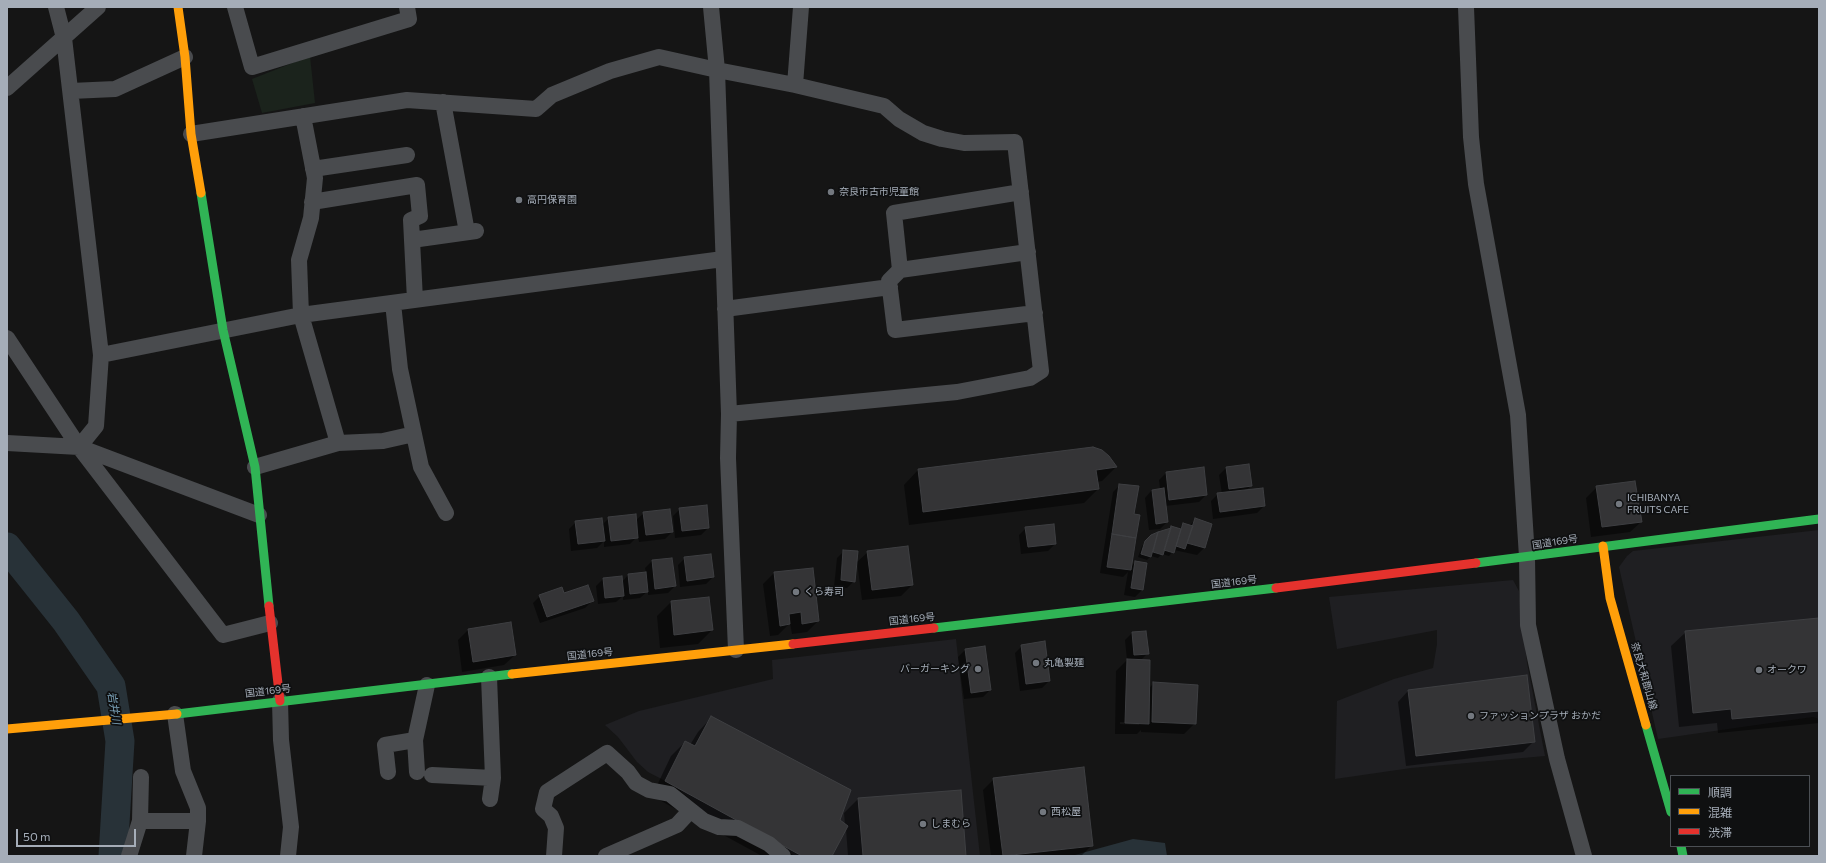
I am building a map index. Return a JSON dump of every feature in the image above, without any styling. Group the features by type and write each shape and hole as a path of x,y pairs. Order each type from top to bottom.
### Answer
{"main road":[{"path":"178,7 186,57 191,134 223,330 255,467 270,623 280,701"},
{"name":"国道169号","path":"7,729 175,714 427,685 548,669 736,650 1150,603 1527,557 1819,519"},
{"name":"奈良大和郡山線","path":"1603,546 1610,598 1670,808"}],"street":[{"path":"56,7 64,38 102,355 96,426 79,447"},
{"path":"7,88 98,7"},
{"path":"235,7 252,67 409,19 407,7"},
{"path":"711,7 717,70 729,414 728,458 736,650"},
{"path":"795,85 801,7"},
{"path":"1466,7 1471,137 1476,184 1484,218 1518,415 1527,557 1528,625 1557,759 1584,856"},
{"path":"71,91 115,89 186,57"},
{"path":"191,134 407,100 536,109 552,95 610,71 659,57 795,85 884,106 899,119 923,133 942,139 964,144 1015,142 1022,192 1041,371 1030,378 957,392 729,414"},
{"path":"412,240 471,231 443,102"},
{"path":"303,116 315,178 311,218 300,260 301,315 338,443"},
{"path":"313,170 407,155"},
{"path":"312,202 417,185 420,216 411,220 415,300"},
{"path":"900,270 894,213 1022,192"},
{"path":"1028,252 900,270 890,281 890,287 895,330 1035,313"},
{"path":"102,355 301,315 723,260"},
{"path":"725,309 890,287"},
{"path":"393,303 400,369 421,467 446,513"},
{"path":"7,338 79,447 223,635 270,623"},
{"path":"255,467 338,443 383,441 414,434"},
{"path":"7,444 79,447 259,515"},
{"path":"489,677 493,778 490,799"},
{"path":"427,685 415,740 424,773 493,778"},
{"path":"280,701 281,740 291,827 288,856"},
{"path":"175,714 183,771 198,808 194,856"},
{"path":"388,772 385,745 415,740"},
{"path":"554,856 556,828 551,816 543,809 547,792 607,753 628,772 636,783 648,790 670,794 704,821 720,827 738,828 769,844 784,856"},
{"path":"129,856 140,821 142,777"},
{"path":"606,856 677,825 690,811"},
{"path":"140,821 198,821"}],"shaded area":[{"path":"310,56 315,103 262,113 252,79"},
{"path":"1819,530 1819,719 1813,717 1658,739 1619,567 1627,556 1633,551"},
{"path":"1513,580 1519,591 1527,663 1545,756 1411,768 1335,779 1337,701 1394,679 1433,668 1437,644 1437,630 1337,649 1329,597"},
{"path":"956,639 980,856 794,856 764,835 717,820 701,809 675,786 648,772 637,762 618,737 605,725 639,711 773,679 772,660"},
{"path":"1133,839 1165,843 1167,856 1071,856"}],"building":[{"path":"1093,447 1102,450 1109,456 1117,467 1096,470 1099,489 923,512 918,469"},
{"path":"1249,464 1252,486 1229,489 1226,467"},
{"path":"1204,467 1207,495 1169,500 1166,472"},
{"name":"ICHIBANYA FRUITS CAFE","path":"1635,481 1642,522 1602,527 1596,486"},
{"path":"1119,484 1139,486 1134,514 1140,515 1136,538 1112,534"},
{"path":"1164,488 1168,522 1156,524 1152,490"},
{"path":"1263,488 1265,506 1220,512 1217,493"},
{"path":"707,505 709,528 682,531 679,508"},
{"path":"670,509 673,532 646,535 643,512"},
{"path":"636,514 638,538 611,541 608,517"},
{"path":"602,518 605,541 578,544 575,521"},
{"path":"1195,518 1212,524 1205,548 1187,543"},
{"path":"1183,523 1193,526 1185,549 1176,546"},
{"path":"1054,524 1056,544 1028,547 1025,527"},
{"path":"1171,526 1181,529 1174,553 1164,550"},
{"path":"1171,528 1163,555 1153,552 1158,532"},
{"path":"1158,532 1151,557 1141,554 1145,541 1151,535"},
{"path":"1112,534 1136,538 1131,570 1107,567"},
{"path":"908,546 913,585 872,590 867,551"},
{"path":"843,550 858,551 855,582 841,580"},
{"path":"711,554 714,577 687,581 684,557"},
{"path":"672,558 676,586 655,589 652,560"},
{"path":"1135,561 1147,563 1143,590 1131,588"},
{"name":"くら寿司","path":"813,568 819,621 802,624 801,612 789,614 790,624 780,626 774,572"},
{"path":"646,572 648,592 630,594 628,574"},
{"path":"622,576 624,596 605,598 603,578"},
{"path":"588,585 594,601 547,617 539,595 562,587 564,593"},
{"path":"709,597 713,630 674,635 671,601"},
{"path":"1819,618 1819,711 1732,719 1731,709 1693,713 1685,631"},
{"path":"511,622 516,655 473,662 468,629"},
{"path":"1146,631 1149,654 1134,655 1132,632"},
{"name":"丸亀製麺","path":"1045,641 1050,681 1026,684 1021,645"},
{"name":"バーガーキング","path":"985,646 991,690 971,693 965,649"},
{"path":"1127,659 1150,660 1149,724 1125,723"},
{"name":"ファッションプラザ おかだ","path":"1527,675 1535,742 1416,756 1408,690"},
{"path":"1153,682 1198,685 1196,724 1152,722"},
{"path":"711,716 851,790 840,820 848,826 832,856 802,856 665,781 685,741 695,746"},
{"name":"西松屋","path":"1084,767 1093,846 1003,856 993,778"},
{"path":"961,790 966,856 863,856 858,798"}],"waterway":[{"name":"岩井川","path":"7,547 66,621 111,686 120,741 113,856"}],"traffic: fast":[{"path":"201,193 223,330 255,467 269,606"},
{"path":"1476,563 1819,519"},
{"path":"934,628 1276,588"},
{"path":"177,714 512,674"},
{"path":"1646,725 1670,809"},
{"path":"1681,847 1683,856"}],"traffic: slow":[{"path":"178,7 185,57 191,134 201,193"},
{"path":"1603,546 1610,598 1646,725"},
{"path":"512,674 793,644"},
{"path":"7,729 177,714"}],"traffic: jam":[{"path":"1276,588 1476,563"},
{"path":"269,606 280,701"},
{"path":"793,644 934,628"}],"place":[{"name":"奈良市古市児童館","path":"831,192"},
{"name":"高円保育園","path":"519,200"},
{"name":"ICHIBANYA FRUITS CAFE","path":"1619,504"},
{"name":"くら寿司","path":"796,592"},
{"name":"丸亀製麺","path":"1036,663"},
{"name":"バーガーキング","path":"978,669"},
{"name":"オークワ","path":"1759,670"},
{"name":"ファッションプラザ おかだ","path":"1471,716"},
{"name":"西松屋","path":"1043,812"},
{"name":"しまむら","path":"923,824"}]}
